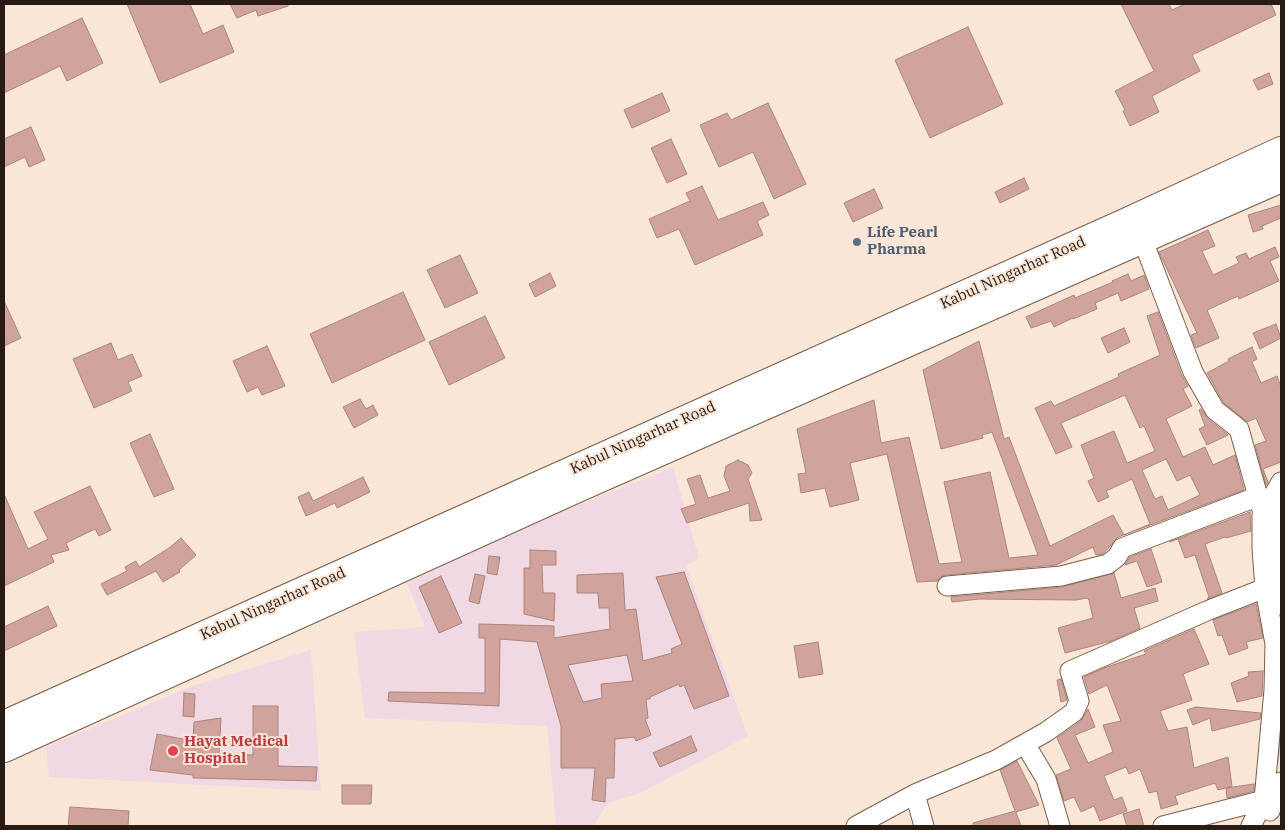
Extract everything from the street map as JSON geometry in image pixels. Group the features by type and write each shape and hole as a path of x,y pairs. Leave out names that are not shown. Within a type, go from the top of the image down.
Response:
{"highway":[{"name":"Kabul Ningarhar Road","path":"5,739 236,632 871,347 1281,151"},
{"name":"Kabul Ningarhar Road","path":"871,347 1142,238 1281,178"}],"street":[{"path":"1142,238 1193,372 1214,410 1239,429 1259,496 1262,515 1262,548 1272,585 1281,605"},
{"path":"1262,515 1281,482"},
{"path":"947,586 1061,576 1108,564 1117,557 1122,548 1259,496"},
{"path":"1266,824 1273,793 1275,644 1272,585 1279,551 1281,511"},
{"path":"856,826 915,794 996,760 1046,732 1074,712 1079,701 1070,672 1209,610 1272,585"},
{"path":"1025,744 1046,779 1060,826"},
{"path":"1163,826 1273,793"},
{"path":"915,794 924,826"}],"shaded area":[{"path":"673,467 699,558 686,566 748,736 643,792 608,803 593,826 556,826 547,726 365,718 354,632 425,627 407,583 531,524"},
{"path":"311,650 321,791 49,777 46,747 192,686"}],"building":[{"path":"127,4 190,4 203,34 223,25 234,52 160,83"},
{"path":"230,4 288,4 288,6 258,16 256,10 237,18"},
{"path":"1121,4 1169,4 1172,10 1185,4 1271,4 1276,15 1192,55 1200,71 1152,96 1159,112 1130,126 1123,111 1125,110 1115,91 1154,71"},
{"path":"82,18 103,63 67,81 60,66 4,93 4,55"},
{"path":"968,27 1003,104 930,138 895,60"},
{"path":"1269,73 1273,84 1258,90 1253,80"},
{"path":"662,93 670,111 632,128 624,110"},
{"path":"768,103 806,184 774,199 753,152 719,167 700,125 727,113 731,120"},
{"path":"31,127 45,160 29,167 25,157 4,167 4,139"},
{"path":"671,139 687,174 667,183 651,148"},
{"path":"1024,178 1029,189 1000,203 995,192"},
{"path":"702,186 718,220 763,202 769,215 757,221 763,235 695,265 679,229 657,238 649,219 690,201 686,193"},
{"path":"874,189 883,208 853,222 844,203"},
{"path":"1281,205 1281,218 1262,226 1263,229 1253,232 1248,215"},
{"path":"1208,230 1215,246 1202,251 1213,275 1239,263 1236,257 1246,253 1249,259 1275,247 1279,257 1270,261 1279,281 1239,299 1238,296 1207,310 1219,338 1196,348 1191,335 1197,333 1159,252"},
{"path":"460,255 478,293 445,308 427,270"},
{"path":"550,273 556,286 535,297 529,284"},
{"path":"1128,274 1131,281 1144,275 1149,289 1121,301 1118,293 1095,303 1097,309 1054,327 1051,321 1031,328 1026,317 1074,295 1075,298"},
{"path":"403,292 425,340 332,383 310,334"},
{"path":"4,301 21,338 4,346"},
{"path":"1158,312 1182,376 1188,386 1183,389 1192,406 1166,419 1183,457 1205,447 1213,465 1235,455 1244,490 1129,533 1150,524 1132,479 1106,491 1109,497 1098,502 1088,481 1094,478 1081,445 1114,431 1127,463 1155,451 1144,426 1140,428 1125,395 1061,423 1072,447 1056,454 1035,408 1051,401 1054,406 1119,377 1118,374 1160,355 1147,316","holes":["1166,459 1177,481 1190,475 1200,495 1168,510 1162,496 1155,499 1142,470"]},
{"path":"485,316 505,358 449,385 429,342"},
{"path":"1276,324 1281,338 1260,349 1253,333"},
{"path":"1124,328 1130,342 1108,353 1101,338"},
{"path":"979,341 1004,439 1009,437 1050,546 1113,515 1124,535 1118,537 1103,554 1096,555 1093,547 1056,565 946,575 940,577 937,581 917,582 887,454 850,463 859,500 830,507 825,488 801,493 798,474 806,473 797,429 874,400 881,443 909,437 939,564 962,562 944,482 990,472 1009,558 1038,555 992,432 982,435 983,438 941,449 923,370"},
{"path":"111,343 118,360 132,354 142,376 128,382 132,391 94,408 73,359"},
{"path":"267,346 285,386 262,395 258,387 247,392 233,361"},
{"path":"1252,347 1257,359 1252,362 1261,383 1277,376 1281,387 1281,462 1263,469 1268,482 1266,485 1255,445 1266,441 1256,418 1247,422 1224,403 1207,373 1229,361 1228,359"},
{"path":"360,399 366,409 373,405 378,415 354,428 343,407"},
{"path":"1201,409 1208,419 1228,435 1207,445 1199,429 1205,426 1199,410"},
{"path":"150,434 174,489 154,497 130,443"},
{"path":"738,460 748,465 752,473 748,479 762,520 750,521 749,503 687,523 681,509 696,504 687,479 700,475 708,498 730,491 724,476 726,466"},
{"path":"363,477 370,492 337,508 335,503 306,516 298,497 309,492 313,501"},
{"path":"90,486 111,530 99,536 95,529 66,543 69,550 51,555 54,562 4,586 4,494 28,549 48,539 34,512"},
{"path":"1250,512 1251,531 1205,544 1222,593 1207,599 1209,597 1195,555 1185,558 1178,539 1169,542"},
{"path":"181,538 196,555 179,570 180,572 163,582 156,571 107,595 101,584 127,571 125,567 136,561 139,567"},
{"path":"1151,549 1162,582 1147,587 1137,561 1125,565 1130,557"},
{"path":"530,550 556,551 556,565 542,565 543,593 555,593 554,621 524,614 524,568 530,568"},
{"path":"489,556 500,557 497,575 487,573"},
{"path":"684,572 729,696 694,709 684,685 680,687 679,684 650,697 650,699 646,699 648,718 645,719 651,735 636,741 634,737 615,739 614,778 606,778 605,802 592,800 595,768 561,768 561,726 537,642 500,639 499,706 388,701 389,692 485,693 485,638 479,638 479,624 554,626 554,638 610,629 609,608 599,608 598,593 577,593 577,575 623,573 625,610 636,609 643,661 672,653 671,649 682,644 656,577","holes":["627,655 633,681 601,684 602,698 583,702 568,665"]},
{"path":"1114,573 1121,598 1155,588 1158,601 1134,608 1140,628 1111,641 1065,653 1058,628 1093,618 1087,598 1076,600 979,599 952,602 951,597 1062,587"},
{"path":"475,574 485,576 479,604 469,601"},
{"path":"441,576 462,623 439,633 419,587"},
{"path":"1256,604 1263,638 1246,642 1248,648 1229,655 1222,635 1218,636 1213,620"},
{"path":"48,606 57,626 4,651 4,627"},
{"path":"1194,629 1209,664 1183,674 1192,700 1160,711 1168,731 1187,727 1194,768 1228,757 1232,786 1218,790 1215,783 1175,796 1178,804 1161,809 1157,791 1149,793 1140,769 1129,774 1126,767 1104,776 1114,800 1122,797 1127,811 1100,821 1094,806 1081,812 1074,797 1064,801 1056,775 1071,769 1057,738 1081,721 1088,709 1095,727 1075,735 1088,763 1113,752 1103,725 1121,721 1107,685 1089,694 1084,677 1146,654 1144,651"},
{"path":"818,642 823,674 799,678 794,646"},
{"path":"1263,671 1262,696 1237,702 1231,683 1249,676 1248,672"},
{"path":"1061,679 1067,700 1061,702 1057,680"},
{"path":"184,693 195,694 194,717 183,716"},
{"path":"253,706 278,706 278,766 317,767 316,781 193,778 193,775 150,770 157,734 193,741 194,722 221,718 219,754 253,755"},
{"path":"1196,707 1261,713 1260,719 1212,731 1210,718 1193,725 1187,710"},
{"path":"691,736 697,751 660,767 653,753"},
{"path":"1017,761 1039,805 1016,812 1021,826 973,826 973,823 1015,811 1000,770"},
{"path":"1254,784 1254,791 1227,798 1226,788"},
{"path":"342,785 372,785 371,804 342,804"},
{"path":"70,807 129,811 128,826 68,826"},
{"path":"1139,809 1144,826 1127,826 1123,814"}],"waterway":[{"path":"1276,764 1279,740"}],"place":[{"name":"Life Pearl Pharma","path":"857,242"},
{"name":"Hayat Medical Hospital","path":"173,751"}]}
